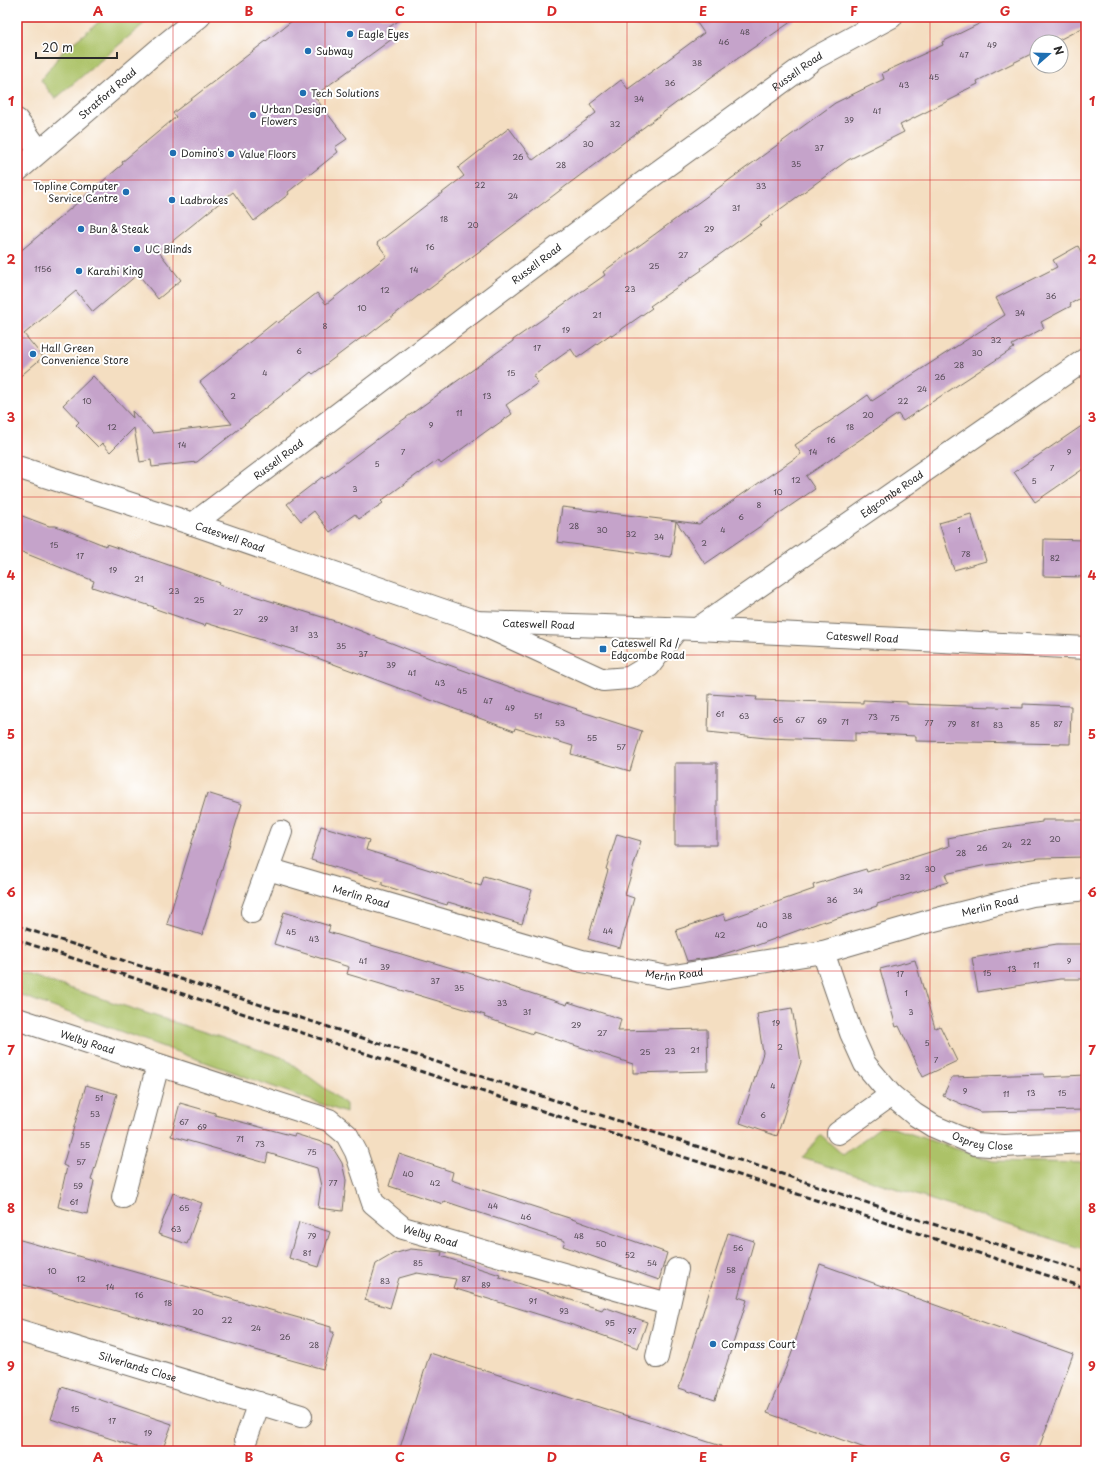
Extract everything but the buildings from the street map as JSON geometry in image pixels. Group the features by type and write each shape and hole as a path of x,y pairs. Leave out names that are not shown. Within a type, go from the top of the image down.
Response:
{"main road":[{"name":"Stratford Road","path":"17,171 158,50 199,17"},
{"name":"Russell Road","path":"193,524 634,189 815,58 891,17"},
{"path":"17,120 39,151"},
{"name":"Edgcombe Road","path":"477,622 604,680 629,678 649,666 687,629 1086,359"},
{"name":"Cateswell Road","path":"17,467 193,524 477,622 687,629 1086,648"},
{"path":"252,912 281,832"},
{"name":"Merlin Road","path":"268,868 582,961 668,977 824,952 926,922 1032,896 1086,889"},
{"name":"Osprey Close","path":"824,952 851,1033 865,1064 891,1095 914,1114 933,1126 975,1144 1004,1146 1086,1142"},
{"name":"Welby Road","path":"17,1019 329,1120 347,1135 356,1152 373,1203 404,1228 668,1304"},
{"path":"123,1197 158,1065"},
{"path":"838,1133 891,1095"},
{"path":"657,1357 677,1269"},
{"name":"Silverlands Close","path":"17,1330 301,1416"},
{"path":"246,1439 259,1403"}],"green space":[{"path":"105,17 152,17 55,99 41,80 63,51"},
{"path":"17,971 284,1058 346,1104 346,1113 17,994"},
{"path":"880,1127 893,1128 993,1161 1086,1163 1086,1250 802,1158 821,1135 843,1155"},
{"path":"305,1446 318,1451 279,1451"}],"railway":[{"path":"17,926 764,1168 904,1215 1086,1272"},
{"path":"17,940 1086,1288"}],"place":[{"name":"Eagle Eyes","path":"350,34"},
{"name":"Subway","path":"308,51"},
{"name":"Tech Solutions","path":"303,93"},
{"name":"Urban Design Flowers","path":"253,115"},
{"name":"Domino's","path":"173,153"},
{"name":"Value Floors","path":"231,154"},
{"name":"Topline Computer Service Centre","path":"126,192"},
{"name":"Ladbrokes","path":"172,200"},
{"name":"Bun & Steak","path":"81,229"},
{"name":"UC Blinds","path":"137,249"},
{"name":"Karahi King","path":"79,271"},
{"name":"Hall Green Convenience Store","path":"33,354"},
{"name":"Cateswell Rd / Edgcombe Road","path":"603,649"},
{"name":"Compass Court","path":"713,1344"}]}
